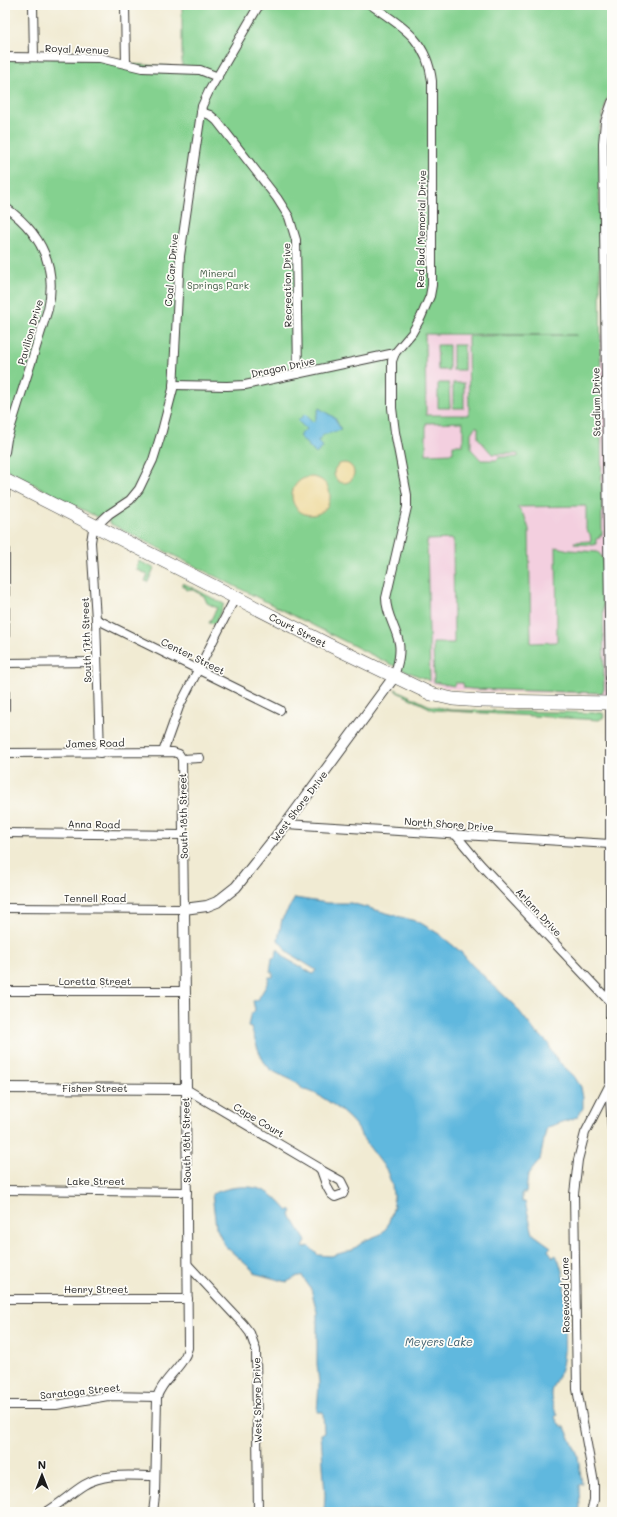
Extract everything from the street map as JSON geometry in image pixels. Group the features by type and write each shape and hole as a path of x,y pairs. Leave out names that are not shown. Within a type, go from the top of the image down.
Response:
{"main road":[{"name":"Court Street","path":"5,480 235,598 431,694 453,699 481,701 611,703"}],"street":[{"path":"33,5 34,57"},
{"path":"126,5 126,64"},
{"name":"Coal Car Drive","path":"94,526 130,500 142,485 156,453 173,385 180,256 201,112 205,96 218,77 259,5"},
{"name":"Red Bud Memorial Drive","path":"371,5 407,31 419,44 428,61 432,81 432,285 430,296 421,317 412,333 395,352"},
{"name":"Royal Avenue","path":"5,57 100,58 142,68 194,69 218,77"},
{"name":"Stadium Drive","path":"612,102 604,129 603,143 611,703 610,1082 612,1131"},
{"name":"Recreation Drive","path":"201,112 210,115 217,121 282,205 293,228 297,256 298,374"},
{"name":"Pavilion Drive","path":"5,207 30,227 38,240 50,274 52,289 48,309 7,439 5,452"},
{"path":"394,677 398,661 399,642 386,608 386,598 407,507 392,408 392,377 395,352"},
{"name":"Dragon Drive","path":"173,385 233,386 298,374 395,352"},
{"path":"5,488 5,709"},
{"name":"South 17th Street","path":"94,526 91,542 96,619 100,753"},
{"path":"163,752 180,707 235,598"},
{"name":"Center Street","path":"96,619 280,710"},
{"path":"5,663 97,662"},
{"name":"West Shore Drive","path":"184,909 207,906 228,895 286,824 394,677"},
{"name":"James Road","path":"5,753 176,752 182,759"},
{"path":"182,759 200,758"},
{"name":"South 18th Street","path":"157,1396 161,1388 186,1354 188,1265 182,759"},
{"name":"North Shore Drive","path":"286,824 610,844"},
{"name":"Anna Road","path":"5,833 183,835"},
{"name":"Arlann Drive","path":"455,834 480,864 610,1002"},
{"name":"Tennell Road","path":"5,908 184,909"},
{"name":"Loretta Street","path":"5,990 184,991"},
{"name":"Rosewood Lane","path":"591,1512 594,1483 577,1389 574,1194 578,1160 585,1133 610,1082"},
{"name":"Fisher Street","path":"5,1088 186,1089"},
{"name":"Cape Court","path":"186,1089 321,1170"},
{"name":"Lake Street","path":"5,1190 186,1192"},
{"name":"West Shore Drive","path":"188,1265 243,1324 250,1333 256,1350 258,1512"},
{"name":"Henry Street","path":"5,1299 188,1299"},
{"name":"Saratoga Street","path":"5,1405 56,1405 108,1396 157,1396"},
{"path":"153,1512 157,1396"},
{"path":"46,1512 59,1509 85,1484 97,1479 112,1477 155,1476"}],"shaded area":[{"path":"424,334 612,335 612,695 471,691 446,688 428,682"}],"green space":[{"name":"Mineral Springs Park","path":"182,5 612,5 612,93 607,99 599,130 602,535 596,539 596,544 594,545 575,544 574,542 591,541 590,534 586,530 586,506 517,507 525,517 529,529 531,643 557,642 556,547 569,550 598,552 603,558 604,689 602,693 472,689 464,688 463,683 455,683 454,686 434,682 433,643 454,643 453,539 427,540 430,681 390,664 109,523 109,520 100,515 97,517 12,473 5,467 5,57 95,58 126,64 182,67","holes":["425,334 577,335 468,336 469,415 426,415","463,422 463,445 453,445 453,453 426,454 426,423","475,427 478,427 478,438 492,454 518,454 518,457 499,457 497,460 481,460 471,449 471,433"]},
{"path":"612,118 612,314 609,136"},
{"path":"437,345 449,345 449,370 438,370"},
{"path":"453,345 464,345 464,370 453,370"},
{"path":"438,383 449,383 450,408 438,408"},
{"path":"453,383 464,383 464,408 453,408"},
{"path":"139,561 154,568 148,582 145,581 148,575 136,569"},
{"path":"183,583 224,604 215,624 209,623 217,608 207,603 204,596 191,589 186,590 186,587 182,585"},
{"path":"395,689 428,705 451,710 603,713 604,717 599,720 434,710 397,692"}],"sand":[{"path":"344,463 351,466 354,473 351,480 344,483 337,480 334,473 337,466"},
{"path":"307,477 315,477 325,482 329,489 329,503 325,510 315,515 307,515 297,510 295,507 292,500 292,492 297,482 300,480"}],"water":[{"path":"319,408 335,418 341,430 323,435 318,441 323,447 316,454 299,436 306,429 298,421 305,414 313,422"},
{"name":"Meyers Lake","path":"295,898 327,903 351,903 419,922 439,934 461,952 471,964 516,1007 537,1034 539,1034 549,1044 551,1051 560,1063 574,1076 581,1087 583,1108 577,1117 548,1127 546,1130 540,1160 528,1175 526,1193 522,1193 522,1202 525,1202 533,1234 551,1247 548,1250 553,1257 556,1255 562,1269 565,1290 564,1352 561,1369 552,1388 551,1397 555,1410 558,1414 555,1417 560,1425 565,1427 578,1456 582,1484 579,1485 580,1508 578,1512 324,1512 325,1495 321,1434 324,1433 323,1412 317,1412 319,1384 317,1364 317,1312 311,1289 302,1276 298,1276 287,1282 257,1274 225,1246 216,1227 212,1194 225,1189 240,1187 260,1189 267,1192 276,1198 288,1211 290,1209 292,1211 290,1215 306,1241 303,1247 305,1248 309,1246 318,1255 331,1256 352,1250 366,1240 381,1234 387,1227 394,1206 392,1185 386,1169 361,1136 359,1130 346,1115 327,1100 309,1091 303,1090 292,1080 269,1068 260,1054 251,1028 248,1027 250,1016 255,1010 253,1001 258,1000 269,977 273,977 273,972 270,972 272,958 276,957 277,949 285,958 313,974 316,970 290,954 278,940 282,919"}]}
